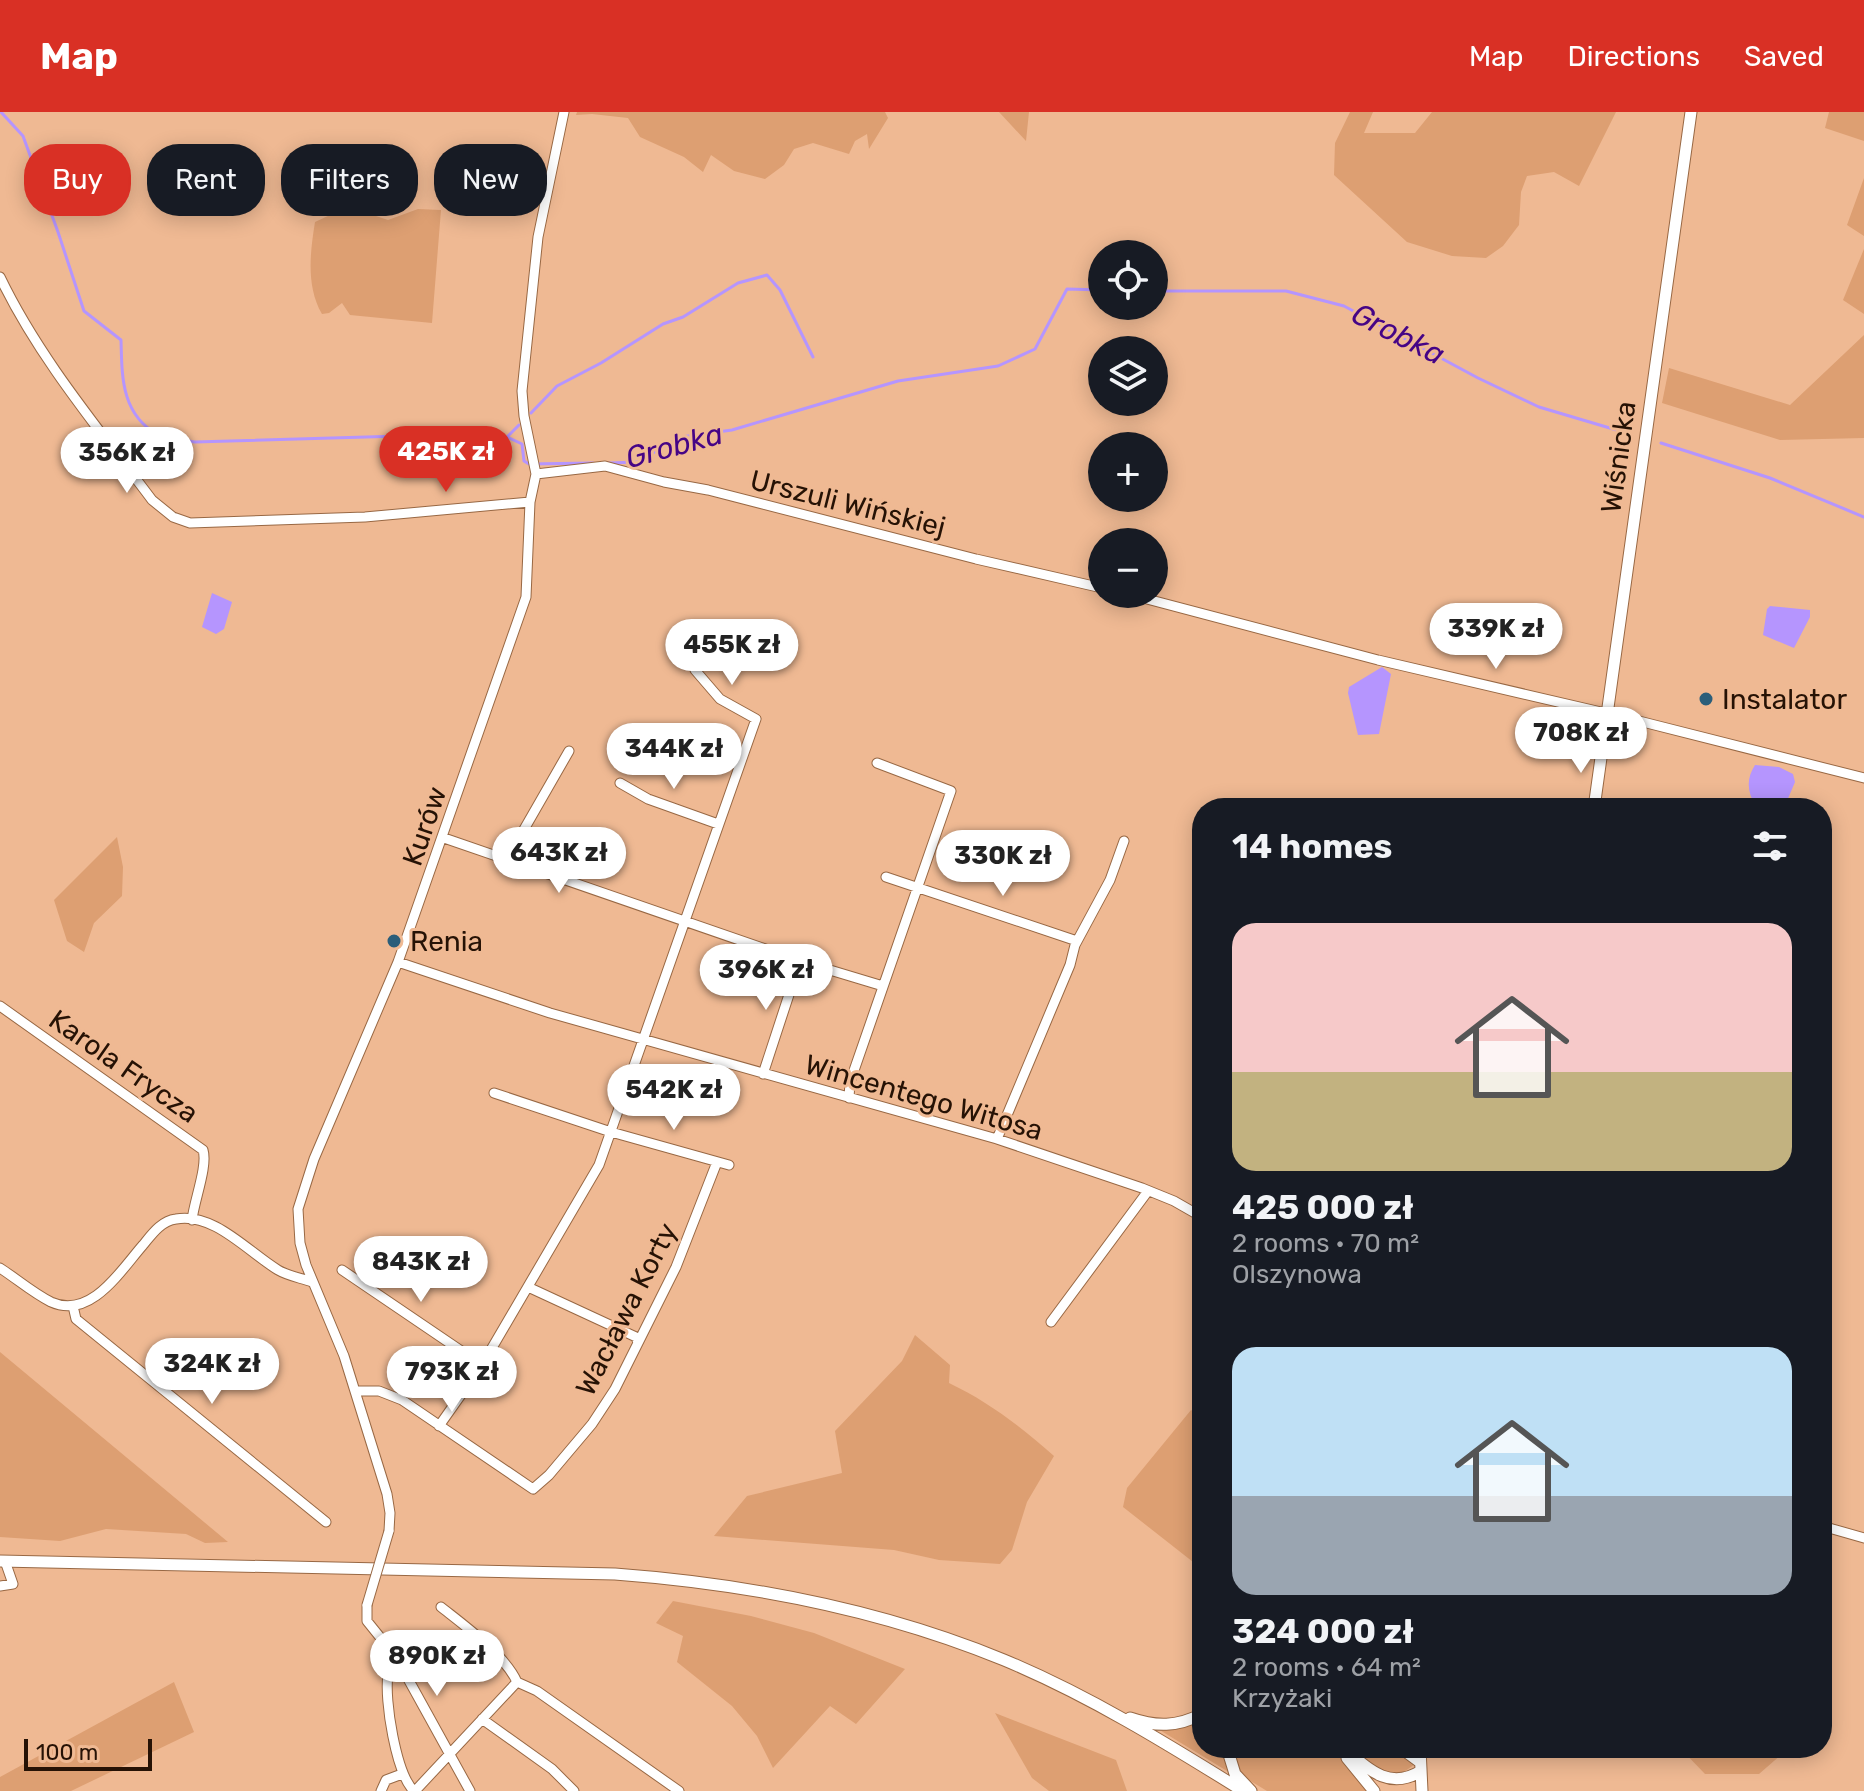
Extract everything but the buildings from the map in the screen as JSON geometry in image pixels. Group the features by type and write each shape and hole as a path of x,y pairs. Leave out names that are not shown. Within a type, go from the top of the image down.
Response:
{"main road":[{"name":"Wiśnicka","path":"1595,798 1691,112"},
{"path":"3,1561 615,1574 691,1580 848,1608 918,1629 1005,1661 1106,1710 1243,1791"},
{"path":"1106,1710 1162,1725 1192,1718"},
{"path":"1230,1758 1235,1774 1251,1791"},
{"path":"1349,1758 1374,1791"},
{"path":"1355,1758 1383,1780 1400,1780 1421,1767"},
{"path":"1412,1758 1421,1767"},
{"path":"1421,1758 1422,1791"},
{"path":"1209,1770 1232,1791"}],"street":[{"name":"Kurów","path":"396,1657 367,1621 367,1605 389,1531 387,1494 344,1356 306,1265 298,1227 302,1191 398,962 526,597 530,502 535,468 522,391 538,237 564,112"},
{"path":"0,277 54,369 152,500 173,517 190,523 302,520 530,502"},
{"name":"Urszuli Wińskiej","path":"535,468 605,466 624,470 1088,585"},
{"path":"1168,605 1378,660 1864,778"},
{"path":"439,1426 482,1365 599,1165 756,719 720,699 695,670"},
{"path":"507,859 569,751"},
{"path":"849,1098 850,1082 951,791 877,763"},
{"path":"620,783 648,799 718,824"},
{"path":"444,838 800,961 883,986"},
{"path":"997,1139 1070,965 1077,941 1110,880 1124,841"},
{"path":"886,877 1077,941"},
{"path":"763,1074 800,961"},
{"name":"Wincentego Witosa","path":"398,962 550,1013 997,1139 1148,1191 1192,1211"},
{"name":"Karola Frycza","path":"0,1006 203,1150 205,1156 192,1220"},
{"path":"494,1093 611,1132 729,1165"},
{"name":"Wacława Korty","path":"356,1391 390,1393 533,1489 549,1475 592,1424 615,1389 676,1267 717,1162"},
{"path":"1051,1322 1148,1191"},
{"path":"0,1268 50,1301 73,1306 106,1289 155,1230 178,1218 203,1222 224,1231 281,1272 312,1282"},
{"path":"294,1275 306,1265"},
{"path":"342,1270 482,1365"},
{"path":"528,1287 636,1337 638,1343"},
{"path":"73,1306 76,1319 256,1462 326,1522"},
{"path":"1832,1529 1864,1538"},
{"path":"0,1586 13,1584 3,1561"},
{"path":"441,1607 512,1671 517,1682 537,1691 679,1791"},
{"path":"396,1657 470,1791"},
{"path":"396,1657 389,1673 388,1686 394,1748 402,1774 414,1791 517,1682"},
{"path":"482,1719 552,1769 574,1791"},
{"path":"381,1791 386,1780 402,1774"}],"shaded area":[{"path":"577,112 885,112 888,118 869,149 867,134 855,141 849,154 813,143 794,149 784,165 765,179 734,171 711,155 703,172 684,157 640,137 628,118 576,115"},
{"path":"999,112 1029,112 1026,141"},
{"path":"1350,112 1373,112 1364,133 1415,133 1432,112 1616,112 1579,186 1554,172 1527,176 1521,192 1519,225 1503,246 1486,258 1452,256 1407,242 1334,175 1335,143"},
{"path":"1829,112 1864,112 1864,141 1825,128"},
{"path":"1864,178 1864,236 1847,225"},
{"path":"418,209 434,210 434,216 441,216 432,323 350,315 342,303 329,313 322,314 311,281 315,222 328,216 376,216 388,220 399,216 418,216"},
{"path":"1864,249 1864,314 1843,300"},
{"path":"1864,335 1864,438 1780,440 1662,403 1669,368 1790,405"},
{"path":"212,593 232,602 224,629 216,634 202,627"},
{"path":"1770,606 1810,610 1810,617 1794,648 1763,635"},
{"path":"1382,667 1391,674 1379,734 1358,735 1349,687"},
{"path":"1755,765 1779,767 1793,774 1795,782 1788,798 1752,798 1750,775"},
{"path":"117,837 123,867 122,896 94,923 84,952 67,941 54,900"},
{"path":"915,1335 950,1365 949,1383 1004,1416 1054,1456 1027,1502 1012,1550 1000,1564 939,1560 894,1550 714,1536 747,1496 842,1473 835,1431 902,1361"},
{"path":"0,1352 228,1542 205,1543 186,1534 106,1529 60,1541 0,1537"},
{"path":"1192,1411 1192,1561 1123,1507 1127,1488"},
{"path":"673,1601 751,1616 814,1633 905,1669 856,1724 830,1706 773,1768 757,1736 732,1706 677,1662 683,1636 656,1623"},
{"path":"174,1682 194,1732 71,1791 0,1791 0,1777"},
{"path":"995,1713 1116,1760 1127,1791 1049,1791 1032,1778"},
{"path":"1192,1720 1192,1750 1158,1729"},
{"path":"1206,1758 1225,1758 1227,1771"},
{"path":"1235,1758 1340,1758 1368,1791 1267,1791 1244,1777"},
{"path":"1364,1758 1407,1758 1415,1764 1393,1775 1371,1765"},
{"path":"1690,1758 1777,1758 1759,1774 1705,1774"}],"waterway":[{"name":"Grobka","path":"1,112 23,136 84,311 121,340 123,381 130,405 146,426 158,435 195,442 470,434 507,437 522,444 524,461 529,464 593,463"},
{"path":"531,413 557,386 663,324 683,317 738,283 767,275 780,290 813,357"},
{"name":"Grobka","path":"609,463 637,462 681,437 732,430 898,381 998,366 1035,349 1067,289 1088,290"},
{"name":"Grobka","path":"1168,291 1286,291 1344,306 1539,407 1630,434"},
{"path":"507,437 519,425"},
{"name":"Grobka","path":"1661,443 1770,478 1864,517"}],"place":[{"name":"Instalator","path":"1706,699"},
{"name":"Renia","path":"394,941"}]}
